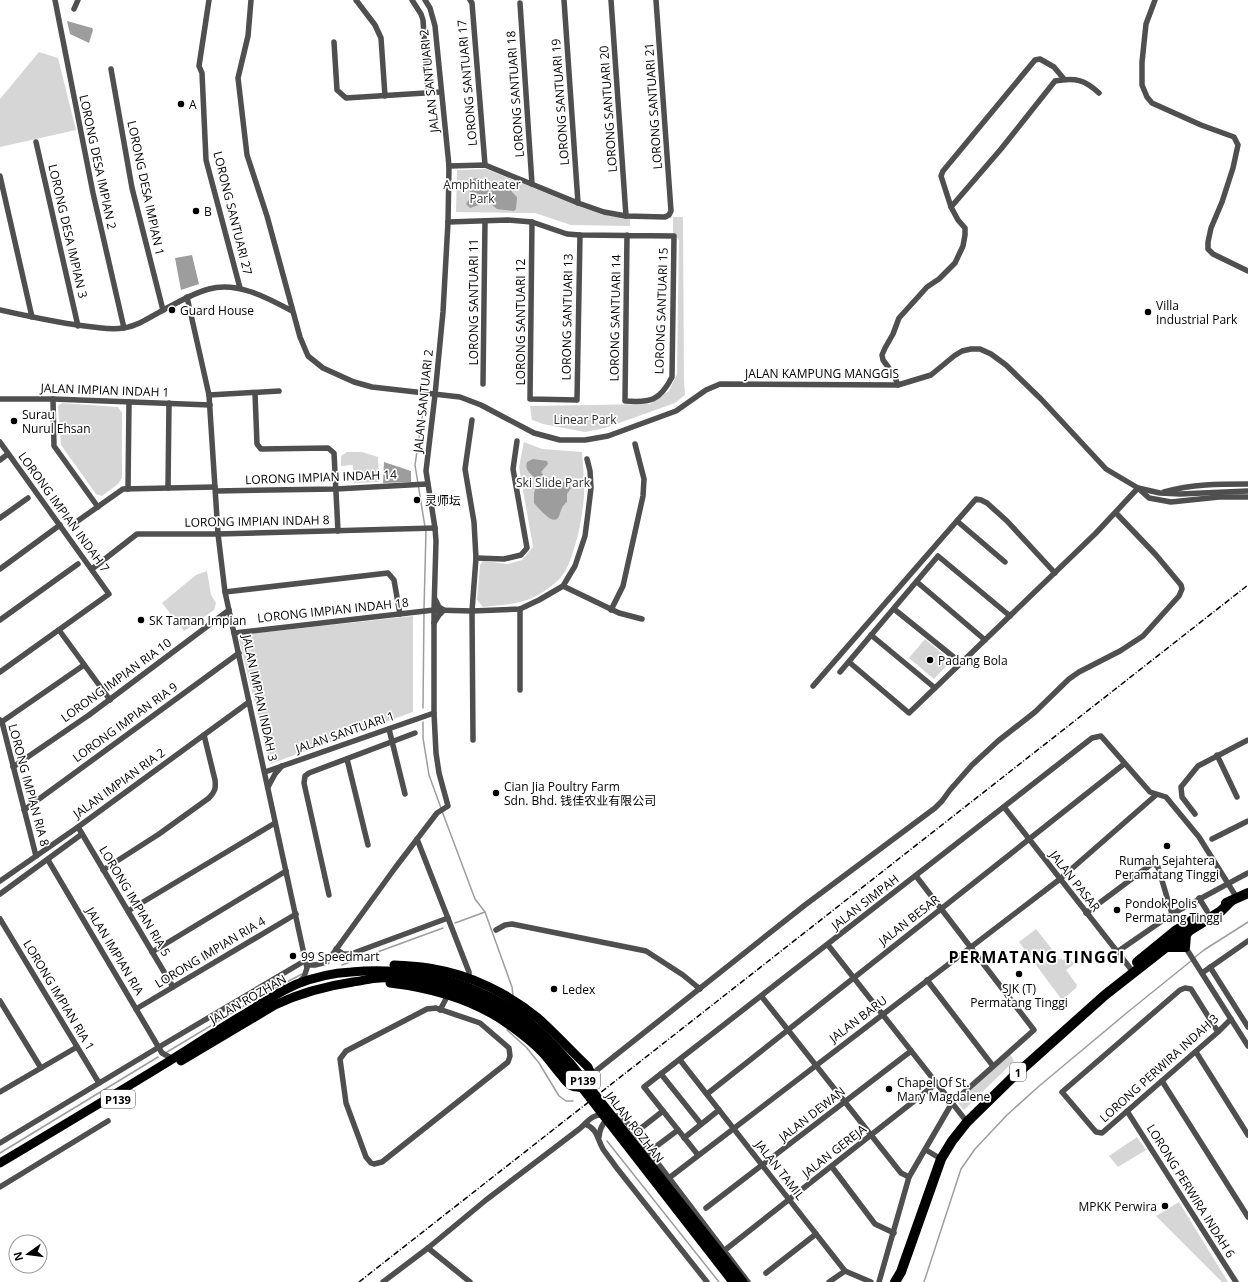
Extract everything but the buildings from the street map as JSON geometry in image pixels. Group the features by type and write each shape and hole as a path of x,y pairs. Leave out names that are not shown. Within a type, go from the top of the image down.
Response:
{"highway":[{"name":"1","path":"1105,995 1109,986 1130,968 1207,911 1248,893"},
{"name":"1","path":"895,1282 901,1277 941,1159 952,1141 967,1122 1012,1078 1105,995 1166,947 1177,934 1190,930 1221,911 1234,900"},
{"path":"1166,947 1187,950 1186,935 1190,930"}],"main road":[{"path":"365,980 422,988 448,995 480,1008 507,1024 541,1051 573,1087 583,1087 589,1083 591,1072 588,1068 537,1018 512,1000 489,987 453,973 416,966 394,965 374,970"},
{"name":"JALAN ROZHAN","path":"0,1163 173,1059 272,996 298,984 323,976 374,970 421,977 463,985 486,995 522,1017 547,1038 571,1064 703,1238 733,1282"},
{"name":"JALAN ROZHAN","path":"0,1170 235,1028 290,998 327,987 365,980 421,977"},
{"name":"JALAN ROZHAN","path":"703,1238 743,1282"}],"street":[{"name":"LORONG DESA IMPIAN 2","path":"55,0 93,193 124,328"},
{"path":"74,9 78,0"},
{"name":"LORONG SANTUARI 27","path":"209,0 199,66 202,73 206,160 240,288"},
{"name":"JALAN KAMPUNG MANGGIS","path":"251,0 248,36 238,78 247,156 267,216 300,337 308,356 323,368 354,382 372,387 460,397 481,405 534,432 560,440 585,440 608,436 676,411 706,390 720,384 898,384 931,375 962,351 980,349 1006,364 1041,399 1106,469 1138,488 1160,493 1180,494 1248,491"},
{"path":"356,0 375,25 381,38 384,96"},
{"path":"412,0 423,20 428,93"},
{"name":"JALAN SANTUARI 2","path":"417,839 437,813 446,807 436,752 434,713 433,528 425,484 443,312 448,222 448,166 435,26 430,8 425,0"},
{"name":"LORONG SANTUARI 17","path":"470,0 472,3 485,165"},
{"name":"LORONG SANTUARI 19","path":"564,0 578,203"},
{"name":"LORONG SANTUARI 20","path":"611,0 626,216"},
{"name":"LORONG SANTUARI 21","path":"626,216 665,217 669,215 671,211 656,0"},
{"path":"1155,0 1146,24 1142,62 1142,85 1147,97 1152,103 1201,125 1234,137 1238,145 1233,168 1222,202 1211,228 1208,249 1213,254 1248,271"},
{"name":"LORONG SANTUARI 18","path":"520,3 532,184"},
{"path":"334,42 337,90 346,98 441,92"},
{"path":"898,384 894,375 883,360 882,355 893,334 899,318 927,287 948,271 955,263 959,257 965,235 965,228 951,207 941,176 943,171 1034,60 1040,59 1054,67 1064,79"},
{"name":"LORONG DESA IMPIAN 1","path":"111,69 132,188 163,310"},
{"path":"951,207 1001,149 1055,81 1064,79 1080,80 1091,85 1099,93"},
{"name":"LORONG DESA IMPIAN 3","path":"36,142 78,326"},
{"path":"448,166 485,165 578,203 604,212 626,216"},
{"path":"0,176 32,318"},
{"name":"LORONG SANTUARI 11","path":"483,384 485,221"},
{"path":"448,222 532,222 567,234 627,235"},
{"name":"LORONG SANTUARI 12","path":"532,222 530,399 577,400"},
{"name":"LORONG SANTUARI 13","path":"577,400 580,235"},
{"name":"LORONG SANTUARI 15","path":"625,402 640,402 655,399 666,389 672,377 674,236 627,235"},
{"name":"LORONG SANTUARI 14","path":"625,402 627,235"},
{"path":"0,310 32,318 78,326 110,329 124,328 146,320 187,297 210,288 240,288 270,299 292,311"},
{"name":"JALAN IMPIAN INDAH 3","path":"187,297 210,395 218,534 225,592 307,964"},
{"path":"210,395 279,391"},
{"path":"255,393 257,444 260,449 328,448 334,453 338,531"},
{"name":"JALAN IMPIAN INDAH 1","path":"0,399 54,399 210,405"},
{"path":"54,399 54,446 98,507"},
{"path":"72,525 123,489 128,489 129,402"},
{"path":"168,488 169,403"},
{"path":"472,420 466,469 474,522 476,558 472,611 473,740"},
{"path":"476,558 504,559 521,556 527,548 513,469 517,441"},
{"name":"LORONG IMPIAN INDAH 7","path":"0,442 109,594 59,630"},
{"path":"611,610 623,586 643,496 644,479 635,444"},
{"path":"0,460 8,454"},
{"path":"520,690 520,609 539,600 562,586 575,566 585,536 590,488 590,471 587,459"},
{"name":"LORONG IMPIAN INDAH 14","path":"128,489 336,489 425,484"},
{"path":"1160,493 1199,485 1248,484"},
{"path":"849,662 909,713 1055,573 1116,513 1138,488 1148,498 1166,502 1219,497 1248,497"},
{"path":"0,518 28,498"},
{"path":"813,686 976,499 987,503 1007,521 1055,573"},
{"path":"591,1078 597,1070 805,905 935,808 972,765 998,741 1035,712 1069,679 1120,651 1143,636 1179,596 1182,589 1156,555 1116,513"},
{"path":"957,521 1005,562"},
{"path":"0,569 60,525"},
{"name":"LORONG IMPIAN INDAH 8","path":"92,569 137,534 218,534 433,528"},
{"path":"840,672 938,556 1010,616"},
{"path":"0,620 78,564"},
{"path":"225,592 388,573 394,580 400,614"},
{"path":"916,582 985,640"},
{"path":"562,586 611,610 642,619"},
{"path":"434,597 439,606 444,610 439,614 434,623"},
{"name":"LORONG IMPIAN INDAH 18","path":"234,633 434,610 472,611 520,609"},
{"path":"894,609 961,663"},
{"name":"LORONG IMPIAN RIA 10","path":"14,767 110,700 229,610"},
{"path":"0,672 59,630 110,700"},
{"path":"871,636 935,688"},
{"name":"LORONG IMPIAN RIA 9","path":"24,810 239,653"},
{"path":"1,722 84,664"},
{"name":"JALAN IMPIAN RIA 2","path":"0,881 78,827 249,702"},
{"name":"JALAN SANTUARI 1","path":"264,772 434,713"},
{"name":"LORONG IMPIAN RIA 8","path":"1,722 14,767 36,856"},
{"path":"389,729 405,794"},
{"path":"330,895 304,776 415,733"},
{"path":"104,870 159,834 214,793 216,787 215,780 204,735"},
{"name":"JALAN SIMPAH","path":"663,1111 644,1087 762,997 1092,738 1101,736 1124,764"},
{"path":"1195,814 1182,797 1182,787 1198,766 1216,755 1248,740"},
{"path":"1216,755 1237,797"},
{"path":"347,759 368,845"},
{"path":"1124,764 1150,792 1166,797 1199,837 1228,883 1234,900"},
{"name":"JALAN BESAR","path":"707,1094 1124,764"},
{"path":"268,788 275,774 282,766"},
{"path":"1060,879 1156,795"},
{"name":"JALAN PASAR","path":"1004,807 1130,968"},
{"path":"1212,839 1248,821"},
{"path":"128,911 275,823"},
{"name":"LORONG IMPIAN RIA 5","path":"78,827 173,987"},
{"name":"JALAN IMPIAN RIA 2","path":"0,894 82,834"},
{"path":"417,839 469,972 469,979"},
{"path":"307,964 315,965 327,962 417,839"},
{"name":"JALAN IMPIAN RIA","path":"48,860 158,1047 162,1053 173,1059"},
{"path":"1086,913 1153,863 1158,867 1172,914"},
{"path":"152,952 286,872"},
{"path":"1117,952 1172,914 1199,898 1248,873"},
{"path":"879,1282 909,1177 952,1103 1034,1030 916,876"},
{"name":"JALAN BARU","path":"669,1178 1060,879"},
{"path":"1199,898 1207,911"},
{"name":"LORONG IMPIAN RIA 4","path":"136,1009 296,914"},
{"path":"336,949 343,954 351,954 448,918"},
{"name":"LORONG IMPIAN RIA 1","path":"0,919 99,1083"},
{"path":"496,930 512,924 646,951 683,975 700,989"},
{"path":"1177,934 1248,1046"},
{"path":"1202,973 1248,941"},
{"path":"828,945 967,1122"},
{"path":"307,964 314,974 323,976"},
{"path":"298,984 304,977 307,964"},
{"name":"JALAN ROZHAN","path":"0,1143 233,1003 307,964"},
{"path":"1210,967 1248,1027"},
{"path":"927,980 993,1066"},
{"name":"LORONG PERWIRA INDAH 3","path":"1218,1032 1191,989 1185,988 1180,990 1062,1092 1096,1132 1102,1133 1196,1052 1218,1032 1231,1019"},
{"path":"440,1010 448,995"},
{"path":"762,997 901,1173 909,1177"},
{"path":"0,1001 41,1068"},
{"path":"436,1008 440,1010 480,1023 488,1028 509,1048 510,1056 508,1062 382,1162 374,1164 371,1163 366,1157 346,1103 340,1059 346,1050 426,1009 436,1008"},
{"path":"0,1092 77,1047"},
{"name":"JALAN DEWAN","path":"706,1208 846,1102 911,1050"},
{"path":"1196,1052 1248,1134"},
{"path":"160,1066 162,1053"},
{"name":"JALAN TAMIL","path":"680,1060 845,1271 871,1282"},
{"path":"661,1074 701,1124"},
{"path":"1162,1081 1248,1217"},
{"name":"JALAN GEREJA","path":"725,1250 872,1136 937,1083"},
{"path":"684,1138 719,1110"},
{"path":"640,1129 663,1111 698,1155"},
{"name":"LORONG PERWIRA INDAH 6","path":"1128,1111 1236,1282"},
{"path":"383,1282 428,1248 486,1200 596,1115 600,1114 612,1117 617,1116 625,1120 748,1282"},
{"path":"598,1137 604,1122 612,1117"},
{"path":"0,1187 108,1122"},
{"path":"585,1124 601,1127"},
{"path":"585,1124 593,1128 603,1149 616,1168 707,1282"},
{"path":"654,1148 678,1130"},
{"path":"926,1150 941,1159"},
{"path":"832,1167 875,1224 894,1233"},
{"path":"766,1273 816,1234"},
{"path":"428,1248 470,1282"},
{"path":"829,1282 845,1271"}],"green space":[{"path":"39,52 58,58 76,130 0,147 0,99"},
{"name":"Amphitheater Park","path":"486,169 583,208 630,219 630,226 571,225 535,213 456,212 457,170"},
{"name":"Linear Park","path":"673,217 683,217 685,395 675,403 605,428 585,432 543,424 532,420 530,406 650,404 669,391 677,374 679,240 673,233"},
{"path":"62,403 118,407 122,413 122,478 118,484 102,496 96,494 61,445 58,406"},
{"name":"Ski Slide Park","path":"524,442 542,449 582,452 584,498 578,535 566,570 558,580 548,588 522,602 483,607 477,600 480,565 483,561 508,564 522,560 533,547 519,467"},
{"path":"347,452 362,452 378,457 379,482 354,483 353,465 341,466 341,456"},
{"path":"207,571 211,595 216,603 214,610 184,631 162,603 196,575"},
{"path":"413,616 413,712 270,764 238,635"},
{"name":"Padang Bola","path":"925,639 951,661 934,679 909,658"},
{"path":"1036,929 1059,960 1061,958 1063,960 1068,956 1074,964 1066,970 1077,985 1076,988 1062,1000 1019,942"},
{"path":"1010,1054 1014,1061 964,1110 957,1102"},
{"path":"1137,1137 1146,1150 1118,1167 1109,1156"},
{"path":"1179,1202 1228,1282 1222,1282 1156,1216"}],"shaded area":[{"path":"67,21 92,28 93,30 89,43 70,34"},
{"path":"477,178 484,183 499,182 510,187 512,192 517,197 516,209 514,211 497,209 490,203 484,203 470,208 466,204 471,195 467,187 471,179"},
{"path":"192,255 199,284 181,290 175,258"},
{"path":"533,459 547,461 548,464 541,472 547,480 553,483 564,482 571,488 567,494 567,502 562,507 558,518 555,520 547,517 534,503 534,493 537,480 529,472 526,465 527,462"},
{"path":"384,462 411,471 411,482 383,483"}],"waterway":[{"path":"424,404 415,465 425,527"},
{"path":"424,609 426,531"},
{"path":"423,708 424,613"},
{"path":"423,722 423,738 429,775 441,808"},
{"path":"442,811 475,899 485,912 512,987 513,995"},
{"path":"455,923 485,912"},
{"path":"1194,958 1248,922"},
{"path":"342,965 443,928"},
{"path":"924,1282 961,1169 975,1149 1007,1115 1038,1087 1191,961"},
{"path":"167,1052 262,995 302,974"},
{"path":"507,1030 526,1047 539,1063 559,1096 566,1101 573,1101"},
{"path":"0,1153 158,1057"},
{"path":"607,1141 719,1282"}],"railway":[{"path":"359,1282 1248,585"}],"place":[{"name":"A","path":"181,104"},
{"name":"B","path":"196,211"},
{"name":"Guard House","path":"172,310"},
{"name":"Villa Industrial Park","path":"1148,312"},
{"name":"Surau Nurul Ehsan","path":"14,421"},
{"name":"灵师坛","path":"417,500"},
{"name":"SK Taman Impian","path":"141,620"},
{"name":"Padang Bola","path":"930,660"},
{"name":"Cian Jia Poultry Farm Sdn. Bhd. 钱佳农业有限公司","path":"496,793"},
{"name":"Rumah Sejahtera Peramatang Tinggi","path":"1167,846"},
{"name":"Pondok Polis Permatang Tinggi","path":"1117,910"},
{"name":"99 Speedmart","path":"293,956"},
{"name":"SJK (T) Permatang Tinggi","path":"1019,974"},
{"name":"Ledex","path":"554,989"},
{"name":"Chapel Of St. Mary Magdalene","path":"889,1089"},
{"name":"MPKK Perwira","path":"1165,1206"}],"district":[{"name":"PERMATANG TINGGI","path":"1037,957"}]}
